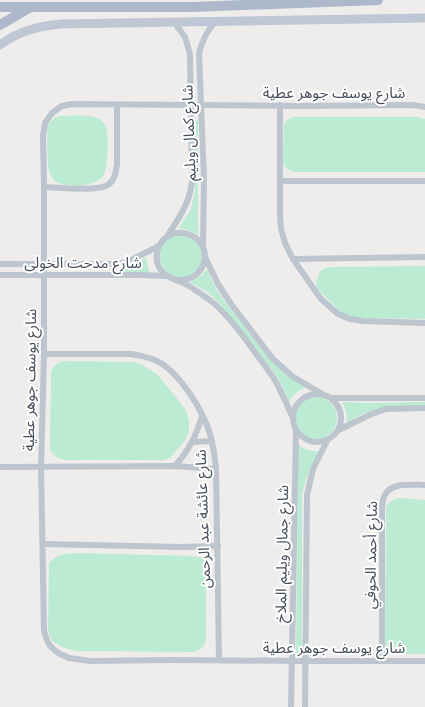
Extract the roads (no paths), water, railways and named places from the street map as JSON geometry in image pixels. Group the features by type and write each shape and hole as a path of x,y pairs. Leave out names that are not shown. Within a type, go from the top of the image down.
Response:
{"main road":[{"path":"0,7 378,0"},
{"path":"0,25 31,7"}],"street":[{"path":"0,44 19,33 33,28 61,24 425,18"},
{"name":"شارع كمال ويليم","path":"168,236 182,212 192,189 190,62 185,37 174,22"},
{"name":"شارع كمال ويليم","path":"203,247 204,180 199,53 205,35 215,22"},
{"name":"شارع يوسف جوهر عطية","path":"425,107 412,105 67,105 52,112 43,128 44,354 41,467 44,630 50,646 58,653 69,658 90,661 425,661"},
{"path":"44,187 99,188 108,185 112,181 116,173 117,164 117,105"},
{"path":"280,105 281,230 285,244 294,259 321,299 338,314 350,319 363,321 425,323"},
{"path":"280,181 425,181"},
{"path":"339,430 341,416 340,409 336,403 331,398 292,376 273,359 218,284 200,242 191,234 179,232 162,240 157,254 160,268 166,276 199,292 230,320 272,376 283,395 292,416 296,432 302,438 310,442 319,443 369,414 386,409 425,408"},
{"name":"شارع مدحت الخولى","path":"0,264 105,265 133,259 159,246"},
{"path":"176,280 196,275 204,264 205,257"},
{"path":"294,259 425,257"},
{"name":"شارع مدحت الخولى","path":"0,275 166,276"},
{"name":"شارع عائشة عبد الرحمن","path":"44,354 132,354 147,357 156,360 175,374 196,404 212,441 216,469 218,660"},
{"path":"292,416 295,406 302,399 311,394 322,394"},
{"path":"331,398 425,398"},
{"path":"175,466 192,442 202,416"},
{"name":"شارع جمال ويليم الملاخ","path":"291,707 296,432"},
{"name":"شارع جمال ويليم الملاخ","path":"305,707 307,495 313,469 327,440"},
{"path":"192,442 212,441"},
{"path":"0,467 175,466 216,469"},
{"name":"شارع أحمد الحوفي","path":"382,660 383,500 385,493 390,488 425,485"},
{"path":"43,544 218,546"}]}
